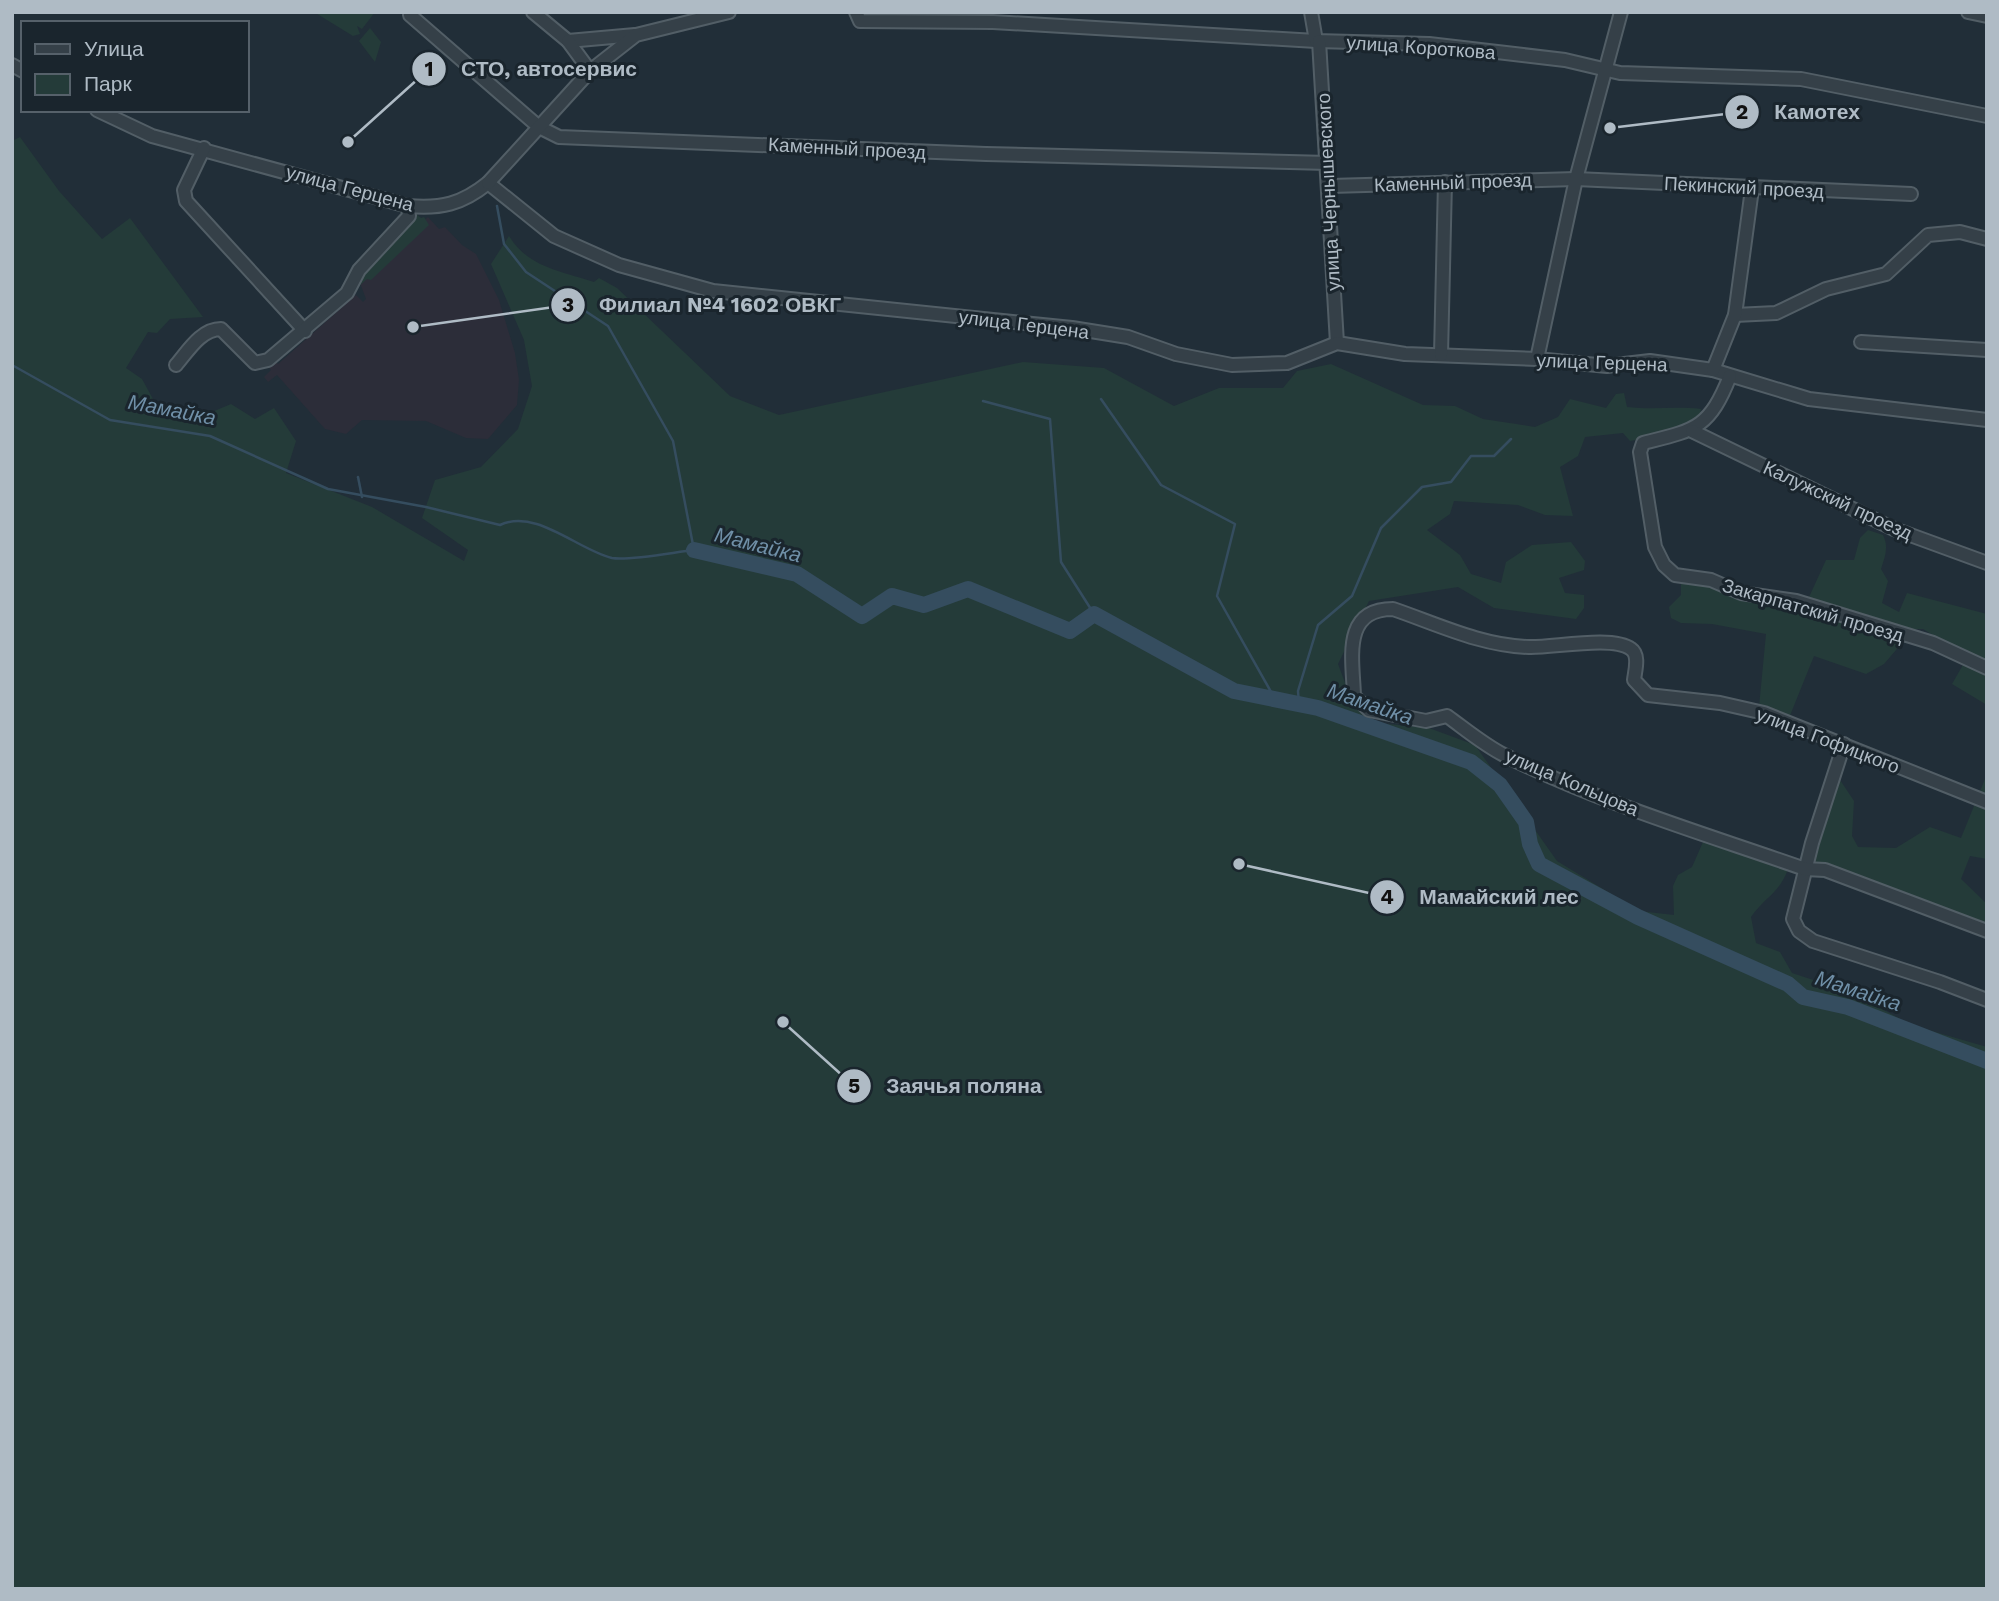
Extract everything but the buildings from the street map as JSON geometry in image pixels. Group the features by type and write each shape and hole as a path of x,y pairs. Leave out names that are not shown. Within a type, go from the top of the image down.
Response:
{"street":[{"path":"533,12 568,41 590,71"},
{"path":"568,41 636,35 729,12"},
{"name":"улица Короткова","path":"856,12 860,21 993,22 1318,41 1429,44 1565,60 1608,71 1801,79 1987,116"},
{"name":"улица Чернышевского","path":"1311,12 1318,41 1330,186 1337,343"},
{"path":"1537,359 1576,179 1608,71 1621,12"},
{"path":"1968,12 1987,16"},
{"name":"Каменный проезд","path":"410,15 539,127 559,137 1328,163"},
{"path":"488,183 590,71 636,35"},
{"name":"улица Герцена","path":"101,112 152,136 204,148 408,206 445,207 470,197 488,183 554,236 619,265 713,291 1072,328 1128,337 1176,354 1232,366 1287,363 1337,343 1405,354 1537,359 1607,366 1650,361 1713,370 1809,399 1987,420"},
{"path":"204,148 184,190 186,201 305,331"},
{"name":"Каменный проезд","path":"1330,186 1576,179"},
{"name":"Пекинский проезд","path":"1576,179 1752,189 1911,194"},
{"path":"1441,355 1445,183"},
{"path":"1713,370 1735,315 1752,189"},
{"path":"176,365 209,330 221,329 255,363 268,360 347,293 359,270 409,216 408,206"},
{"path":"1735,315 1776,313 1826,289 1886,274 1928,235 1961,232 1987,239"},
{"path":"1861,342 1987,350"},
{"path":"1692,431 1711,413 1730,376"},
{"name":"Калужский проезд","path":"1692,431 1894,529 1987,563"},
{"name":"Закарпатский проезд","path":"1692,431 1643,443 1640,452 1655,547 1664,565 1675,575 1711,580 1741,593 1796,601 1933,643 1987,668"},
{"name":"улица Гофицкого","path":"1373,612 1393,609 1491,643 1529,648 1587,643 1623,645 1636,656 1634,680 1648,695 1720,703 1765,713 1987,802"},
{"name":"улица Кольцова","path":"1373,612 1364,618 1352,641 1354,696 1369,710 1426,721 1447,716 1502,754 1557,778 1805,869 1825,870 1987,931"},
{"path":"1844,744 1805,869 1793,919 1799,931 1813,941 1987,1000"}],"shaded area":[{"path":"428,217 439,229 445,227 462,245 476,254 499,300 515,353 519,380 517,405 488,439 466,438 426,421 362,420 346,434 325,429 277,375 268,382 264,377 271,370 268,366 274,360 278,364 356,295 363,302 366,299 360,283"}],"green space":[{"path":"314,12 375,12 362,29 357,26 360,34 353,36"},
{"path":"370,28 381,42 375,62 359,41"},
{"path":"20,137 59,191 102,239 130,218 203,317 170,319 157,333 148,332 126,368 142,379 153,399 180,415 198,418 231,404 255,419 274,408 296,441 286,473 372,507 464,561 468,550 422,518 435,480 481,467 518,429 532,386 524,340 491,264 509,236 526,255 546,267 594,282 599,278 617,288 730,396 779,415 1023,362 1104,368 1174,406 1219,388 1283,388 1297,371 1331,364 1423,405 1455,406 1483,419 1535,427 1558,417 1570,399 1606,408 1616,394 1624,393 1627,407 1701,409 1699,419 1687,422 1683,431 1630,441 1623,433 1585,437 1578,456 1560,467 1573,516 1545,515 1518,505 1454,501 1450,514 1427,530 1460,555 1471,574 1501,583 1506,562 1532,545 1571,542 1585,561 1584,570 1559,578 1565,593 1584,595 1584,608 1576,619 1494,608 1458,587 1369,601 1338,664 1353,704 1378,723 1429,728 1475,745 1557,861 1639,911 1674,915 1673,886 1678,875 1692,867 1703,842 1717,842 1788,869 1776,890 1751,917 1756,943 1780,952 1792,973 1853,993 1911,1025 1987,1047 1987,1589 12,1589 12,141"},
{"path":"416,214 424,217 429,225 371,280 367,279 357,288 355,285 361,273 406,224 411,224"},
{"path":"1868,530 1883,535 1886,544 1881,569 1888,581 1882,603 1899,612 1907,593 1987,614 1987,705 1952,684 1964,663 1963,653 1923,629 1914,629 1884,664 1866,674 1814,656 1789,718 1759,707 1766,634 1712,624 1681,623 1671,618 1669,607 1681,595 1681,581 1708,582 1758,602 1804,608 1826,560 1854,560 1860,538"},
{"path":"1836,774 1854,801 1852,836 1858,847 1896,848 1930,827 1961,838 1987,774 1987,859 1970,856 1961,879 1987,904 1987,927 1812,867"}],"waterway":[{"name":"Мамайка","path":"12,365 110,420 210,436 328,489 426,507 500,525 514,521 528,522 557,532 612,558 694,550 673,441 608,326 526,272 504,244 497,206"},
{"path":"1101,399 1161,485 1235,524 1217,596 1275,699"},
{"path":"983,401 1050,419 1061,562 1094,614"},
{"path":"1299,704 1298,691 1318,625 1352,596 1381,528 1422,487 1451,482 1471,456 1494,456 1511,439"},
{"path":"358,477 362,497"},
{"name":"Мамайка","path":"694,550 797,574 862,616 892,596 924,605 968,589 1070,631 1094,614 1234,691 1318,708 1471,762 1500,785 1526,822 1530,844 1539,864 1638,917 1788,984 1803,997 1848,1007 1987,1061"}],"place":[{"name":"Камотех","path":"1610,128"},
{"name":"СТО, автосервис","path":"348,142"},
{"name":"Филиал №4 1602 ОВКГ","path":"413,327"},
{"name":"Мамайский лес","path":"1239,864"},
{"name":"Заячья поляна","path":"783,1022"}]}
